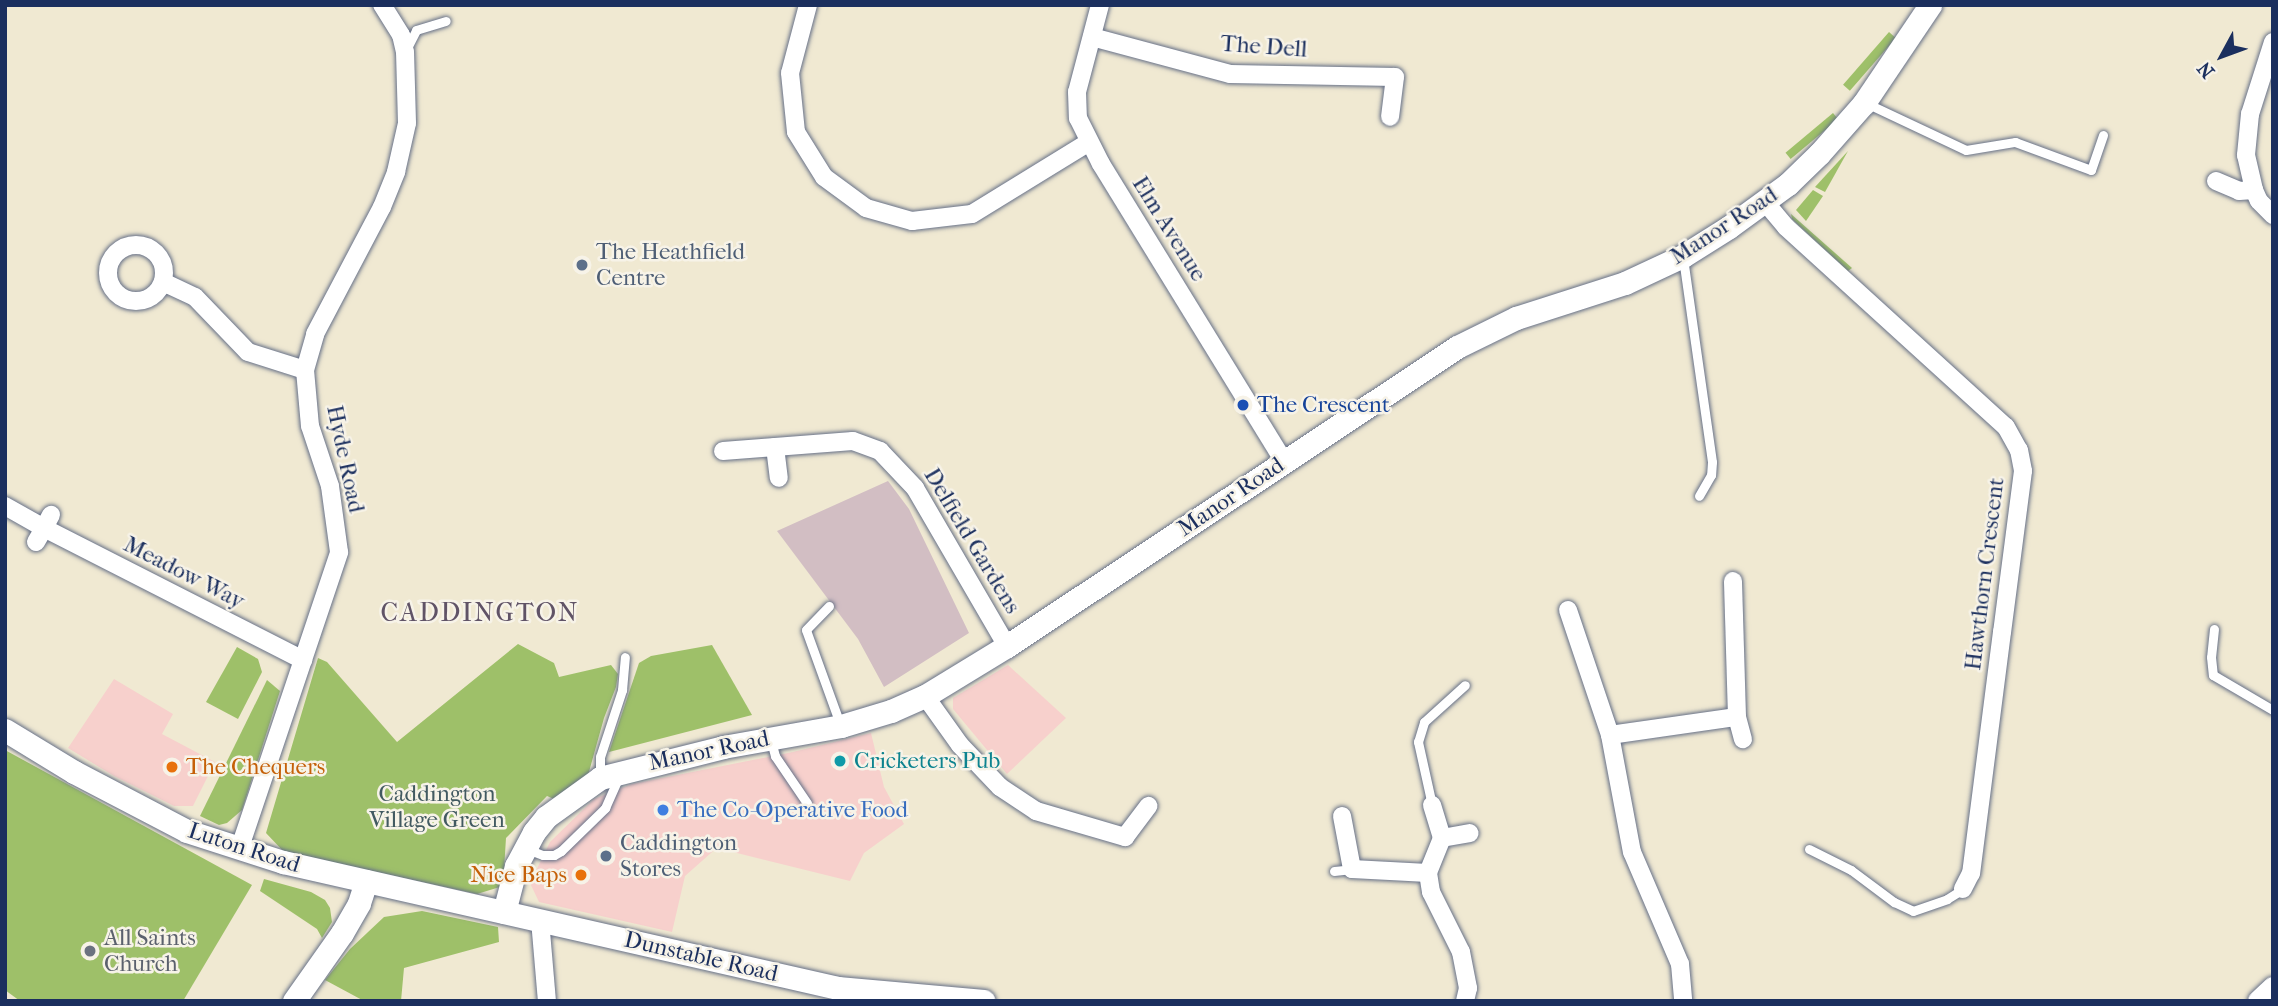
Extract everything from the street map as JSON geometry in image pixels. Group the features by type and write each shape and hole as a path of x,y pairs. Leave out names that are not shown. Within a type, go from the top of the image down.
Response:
{"street":[{"name":"Hyde Road","path":"239,850 339,552 330,486 310,426 305,370 315,334 382,207 396,172 407,123 405,52 401,35 382,5"},
{"path":"808,5 790,73 796,132 824,177 866,208 912,222 972,214 1089,142"},
{"name":"Elm Avenue","path":"1100,5 1075,103 1089,142 1284,462"},
{"name":"Manor Road","path":"504,912 523,847 546,817 610,775 770,738 841,726 891,711 925,696 1007,646 1457,347 1516,318 1625,283 1683,256 1765,202 1819,154 1864,103 1930,5"},
{"name":"The Dell","path":"1092,37 1230,74 1395,77 1390,117"},
{"path":"2273,42 2247,132 2248,174 2259,201 2273,215"},
{"path":"2216,181 2239,191 2254,190"},
{"name":"Hawthorn Crescent","path":"1765,202 1786,227 2006,427 2019,450 2023,471 1971,873 1963,889"},
{"path":"163,282 195,298 248,352 285,366 305,370"},
{"name":"Delfield Gardens","path":"723,451 853,441 866,443 894,463 915,488 1007,646"},
{"path":"775,447 779,478"},
{"name":"Meadow Way","path":"5,506 303,660"},
{"path":"1732,581 1737,716 1742,739"},
{"path":"1568,610 1610,735 1632,852 1679,964 1683,1001"},
{"path":"925,696 960,745 1000,787 1036,811 1125,837 1148,806"},
{"path":"1610,735 1737,716"},
{"name":"Luton Road","path":"5,730 137,807 187,831 239,850 504,912"},
{"path":"1432,805 1442,838 1428,873 1431,892 1461,952 1468,988 1465,1001"},
{"path":"1342,816 1352,869 1428,873"},
{"path":"1442,838 1470,833"},
{"path":"294,1001 342,933 359,903 366,881"},
{"name":"Dunstable Road","path":"504,912 837,995 984,1001"},
{"path":"540,920 547,1001"},
{"path":"2259,1001 2273,988"}],"lane":[{"path":"405,52 416,30 446,21"},
{"path":"1864,103 1888,117 1966,150 2015,142 2091,170 2103,135"},
{"path":"1683,256 1712,462 1712,475 1699,496"},
{"path":"829,606 806,630 841,726"},
{"path":"2214,629 2211,657 2213,675 2273,710"},
{"path":"523,847 543,855 554,855 605,808 610,775 600,757 619,704 625,657"},
{"path":"1432,805 1418,742 1424,722 1465,685"},
{"path":"770,738 775,756 807,803"},
{"path":"1810,849 1851,870 1894,902 1913,911 1947,899 1963,889"},
{"path":"1334,871 1352,869"}],"shaded area":[{"path":"888,481 909,509 969,633 884,687 858,639 777,531"},
{"path":"1008,665 1066,718 1007,774 953,709 953,698"},
{"path":"114,679 173,714 162,734 215,762 193,806 174,806 114,776 68,748"},
{"path":"871,733 884,787 904,824 864,853 850,881 737,853 720,845 685,876 672,932 539,902 530,883 550,842 594,799 632,784 793,752"}],"green space":[{"path":"1889,32 1896,38 1850,91 1843,85"},
{"path":"1833,113 1838,119 1791,159 1786,153"},
{"path":"1848,151 1825,192 1815,187"},
{"path":"1813,190 1823,196 1806,221 1796,210"},
{"path":"1791,214 1852,268 1848,271 1792,219"},
{"name":"Caddington Village Green","path":"518,644 554,663 559,677 611,665 618,674 587,779 561,802 547,796 506,838 503,886 477,894 284,852 266,833 318,658 327,662 397,742"},
{"path":"712,645 752,715 609,752 639,663 651,656"},
{"path":"237,647 258,659 262,672 238,719 206,702"},
{"path":"267,680 280,691 242,810 227,823 219,825 200,816"},
{"path":"5,750 252,885 183,1001 20,1001 5,990"},
{"path":"264,879 311,892 325,900 330,908 332,922 322,938 317,929 260,891"},
{"path":"422,911 498,927 499,942 404,968 401,1001 364,1001 325,980 350,949 384,917"}],"place":[{"name":"The Heathfield Centre","path":"582,265"},
{"name":"The Crescent","path":"1243,405"},
{"name":"Cricketers Pub","path":"840,761"},
{"name":"The Chequers","path":"172,767"},
{"name":"The Co-Operative Food","path":"663,810"},
{"name":"Caddington Stores","path":"606,856"},
{"name":"Nice Baps","path":"581,875"},
{"name":"All Saints Church","path":"90,951"}],"district":[{"name":"CADDINGTON","path":"480,613"}]}
